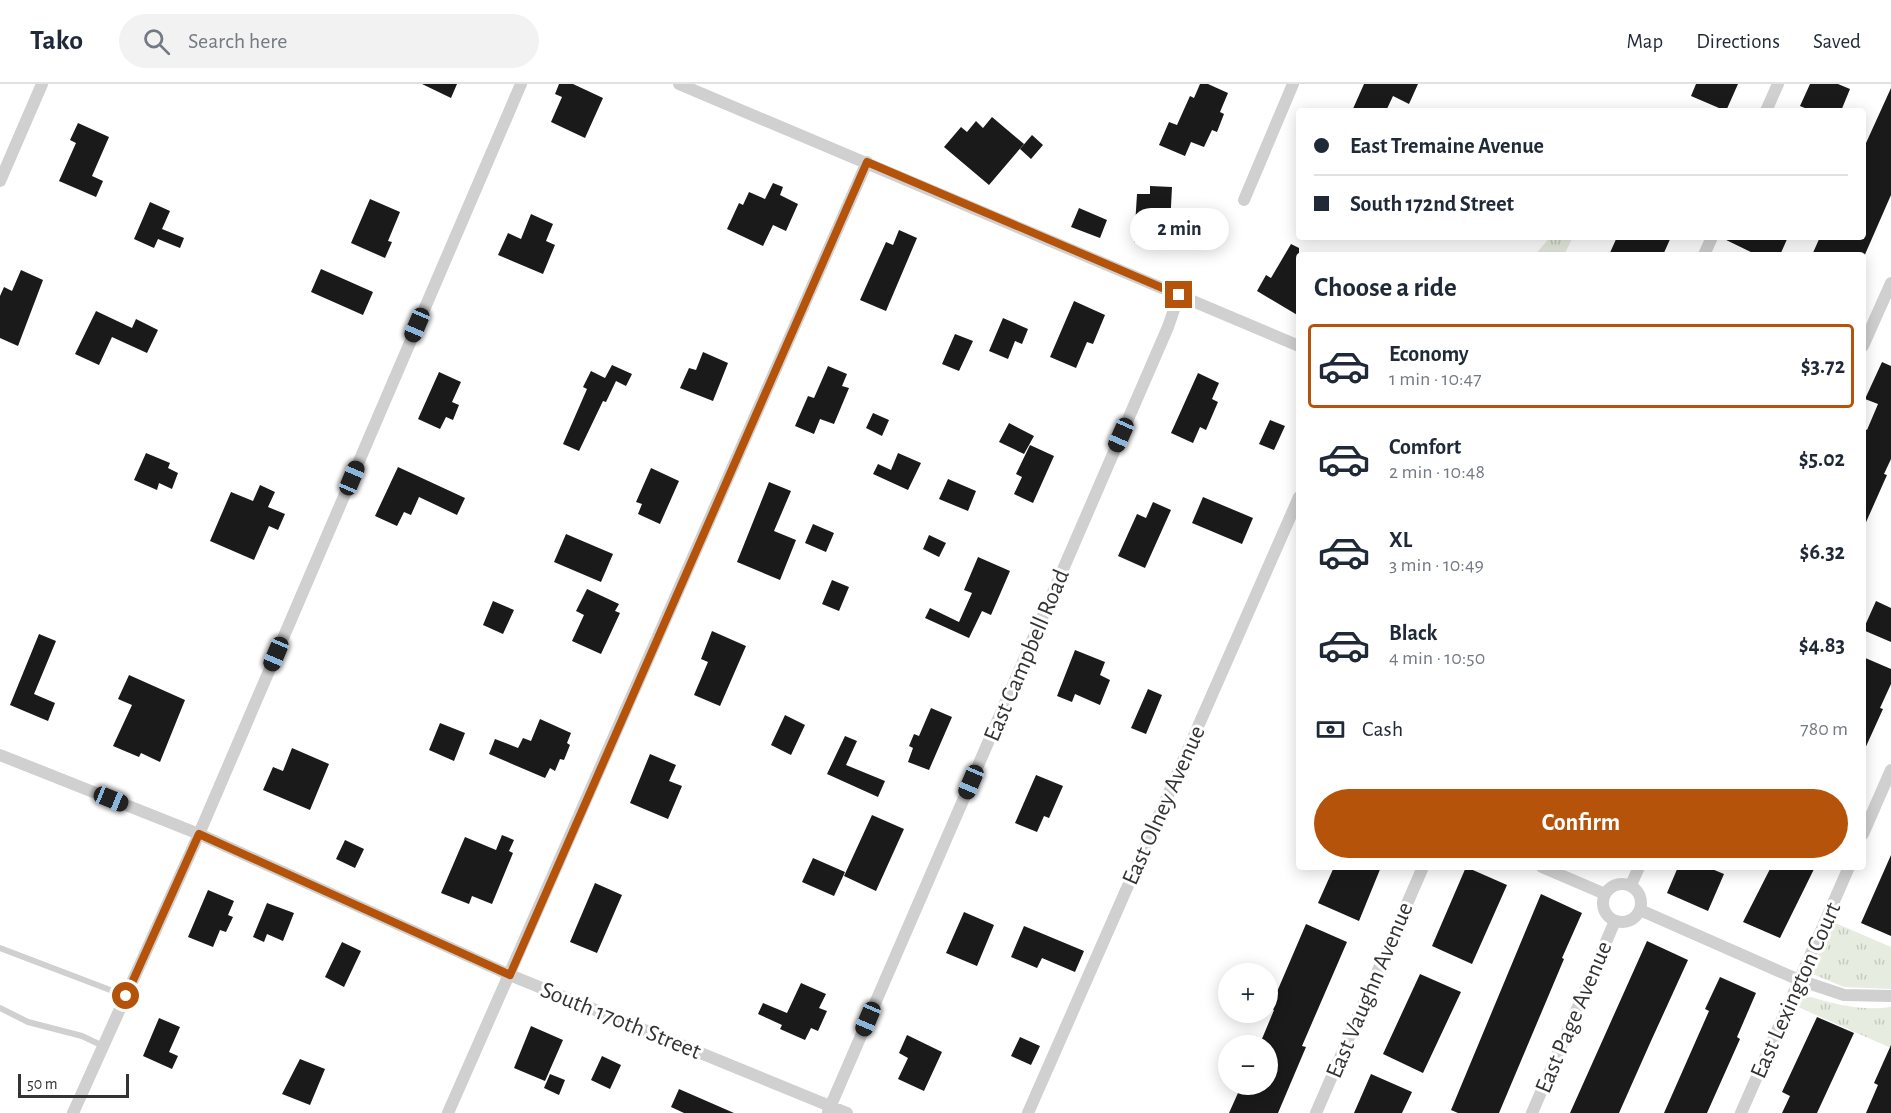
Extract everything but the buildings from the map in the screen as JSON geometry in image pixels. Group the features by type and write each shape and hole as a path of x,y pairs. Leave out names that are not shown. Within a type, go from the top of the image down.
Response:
{"street":[{"path":"0,181 42,84"},
{"path":"73,1113 199,834 521,84"},
{"path":"679,84 1296,345"},
{"path":"1244,200 1293,84"},
{"path":"1767,108 1778,84"},
{"path":"448,1113 867,162"},
{"path":"1866,339 1891,283"},
{"name":"East Campbell Road","path":"829,1109 1163,338 1179,295"},
{"name":"East Olney Avenue","path":"1028,1113 1296,504"},
{"name":"South 170th Street","path":"0,755 199,834 510,975 829,1109 847,1113"},
{"path":"1866,827 1891,770"},
{"name":"East Vaughn Avenue","path":"1316,1113 1422,870"},
{"path":"1549,870 1605,894"},
{"path":"1631,885 1638,870"},
{"name":"East Lexington Court","path":"1741,1113 1848,870"},
{"path":"1615,885 1631,885 1641,898 1640,910 1630,920 1615,921 1604,909 1605,894 1615,885"},
{"path":"1640,910 1799,980 1844,995 1891,996"},
{"name":"East Page Avenue","path":"1532,1113 1615,921"}],"lane":[{"path":"0,948 126,996"},
{"path":"0,1008 28,1022 82,1036 103,1046"}],"green space":[{"path":"1548,240 1572,240 1566,252 1538,252"},
{"path":"1833,922 1891,947 1891,989 1844,987 1810,973"},
{"path":"1811,997 1850,1006 1891,1007 1891,1048 1798,1007 1802,999"}],"route":[{"path":"126,996 199,834 510,975 867,162 1179,295"}]}
